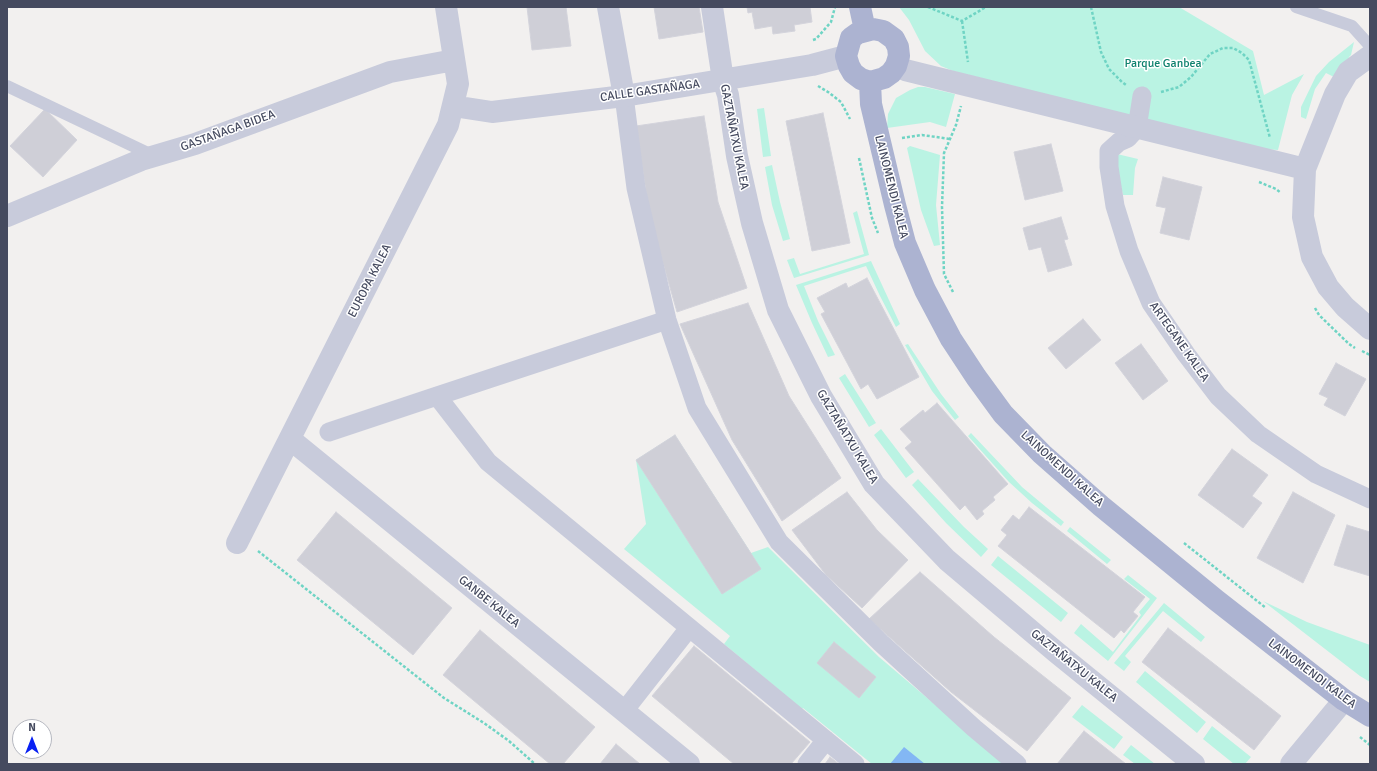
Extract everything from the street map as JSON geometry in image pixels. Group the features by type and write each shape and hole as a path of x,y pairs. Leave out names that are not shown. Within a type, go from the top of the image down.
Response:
{"main road":[{"path":"860,7 865,30"},
{"path":"874,29 883,31 894,40 898,47 899,56 896,66 891,73 884,78 870,82 861,79 853,73 846,56 851,38 865,30 874,29"},
{"name":"LAINOMENDI KALEA","path":"870,82 871,104 905,243 925,290 951,339 1003,414 1042,454 1101,506 1216,600 1344,700 1370,716"}],"street":[{"name":"EUROPA KALEA","path":"238,540 448,125 458,84 446,7"},
{"path":"608,7 624,96 636,188 667,320 697,408 778,542 881,643 974,728 1017,764"},
{"name":"GAZTAÑATXU KALEA","path":"712,7 723,80 728,95 737,156 752,223 778,310 821,396 874,484 948,560 1056,652 1194,764"},
{"name":"CALLE GASTAÑAGA","path":"453,106 492,112 624,96 812,65 846,56"},
{"path":"1370,56 1348,72 1335,94 1305,169 1303,217 1312,257 1328,287 1345,307 1370,330"},
{"name":"GASTAÑAGA BIDEA","path":"7,216 141,160 195,144 390,72 454,60"},
{"path":"896,66 905,70 1305,169"},
{"path":"1137,128 1142,96"},
{"name":"ARTEGANE KALEA","path":"1137,128 1128,138 1119,142 1109,151 1109,167 1118,214 1129,251 1151,303 1186,354 1218,396 1258,434 1316,474 1370,499"},
{"path":"329,432 667,320"},
{"path":"437,396 488,462 855,764"},
{"name":"GANBE KALEA","path":"290,439 689,764"},
{"path":"624,711 689,628"},
{"path":"1291,764 1344,700"},
{"path":"807,764 826,740"}],"lane":[{"path":"1296,7 1352,26 1370,46"},
{"path":"7,86 155,156"}],"path":[{"path":"810,42 816,39 831,22 835,7"},
{"path":"928,7 962,21"},
{"path":"962,21 986,7"},
{"path":"1091,7 1101,52 1109,69 1122,82 1135,89 1142,96 1179,87 1210,54 1223,48 1233,48 1242,52 1249,60 1276,162"},
{"path":"954,294 944,274 942,215 944,153 956,125 969,71 962,21"},
{"path":"817,85 842,102 852,123"},
{"path":"880,141 922,135 950,139"},
{"path":"858,151 872,218 880,238"},
{"path":"238,540 444,698 484,723 508,741 535,764"},
{"path":"1184,543 1270,612"},
{"path":"1359,736 1370,745"}],"green space":[{"name":"Parque Ganbea","path":"899,7 1179,7 1253,51 1264,95 1304,74 1292,95 1278,150 1264,149 953,71 941,66 925,51 909,20"},
{"path":"1354,42 1348,61 1334,77 1326,73 1315,89 1306,119 1301,117 1301,107 1316,76 1329,62"},
{"path":"918,87 925,87 955,94 946,127 930,122 887,128 888,114 896,98"},
{"path":"764,108 771,156 763,157 757,109"},
{"path":"910,146 940,155 936,205 940,245 934,246 921,210 907,148"},
{"path":"1117,154 1138,159 1135,168 1133,195 1123,195 1118,174"},
{"path":"772,165 790,239 783,241 772,205 765,167"},
{"path":"857,211 869,255 794,278 787,260 794,258 800,274 864,254 853,213"},
{"path":"871,261 900,324 896,327 866,266 804,286 818,321 835,355 828,357 796,285"},
{"path":"908,344 941,394 959,417 955,420 932,391 905,345"},
{"path":"845,374 876,423 869,427 839,378"},
{"path":"881,429 914,472 906,478 874,435"},
{"path":"971,433 1022,487 1064,522 1061,526 1009,482 968,436"},
{"path":"675,435 751,553 768,547 879,657 1005,764 872,764 803,708 802,709 724,644 730,636 624,549 646,524 636,460"},
{"path":"918,479 964,527 988,549 981,557 946,523 912,485"},
{"path":"1070,527 1111,560 1107,564 1067,531"},
{"path":"998,556 1068,613 1061,622 991,565"},
{"path":"1128,575 1157,598 1108,661 1074,633 1081,624 1113,652 1141,615 1139,612 1150,599 1124,579"},
{"path":"1263,601 1307,622 1370,645 1370,682 1360,676"},
{"path":"1164,603 1205,637 1201,642 1163,611 1125,656 1131,662 1124,671 1114,663"},
{"path":"1145,671 1206,722 1197,733 1136,682"},
{"path":"1082,705 1123,737 1114,749 1072,717"},
{"path":"1212,726 1251,757 1245,764 1234,764 1203,739"},
{"path":"1131,745 1155,764 1135,764 1123,755"}],"water":[{"path":"904,747 925,764 890,764"}],"building":[{"path":"527,7 566,7 571,46 532,50"},
{"path":"654,7 699,7 703,32 659,39"},
{"path":"747,7 810,7 812,22 794,25 795,31 773,34 772,26 755,29 752,12 748,13"},
{"path":"45,109 77,140 43,177 10,146"},
{"path":"823,113 850,243 812,251 786,121"},
{"path":"704,116 718,202 747,288 677,312 650,218 636,126"},
{"path":"1051,144 1063,191 1025,200 1014,152"},
{"path":"1163,177 1202,187 1189,240 1160,233 1166,208 1156,206"},
{"path":"1061,217 1068,239 1064,240 1072,265 1048,272 1041,247 1029,250 1023,228"},
{"path":"867,278 919,377 877,399 868,384 861,389 821,314 825,312 817,298 846,283 848,288"},
{"path":"748,303 789,396 841,478 782,521 732,440 680,324"},
{"path":"1083,319 1101,340 1066,369 1048,348"},
{"path":"1141,344 1168,381 1143,400 1115,363"},
{"path":"1336,363 1366,379 1345,416 1324,405 1328,398 1319,394"},
{"path":"937,403 1008,484 993,497 995,500 982,511 984,514 977,520 965,505 960,510 905,448 912,442 900,429 923,410 925,413"},
{"path":"675,435 761,569 722,594 636,460"},
{"path":"1232,449 1268,475 1252,496 1262,503 1243,528 1198,495"},
{"path":"847,492 877,530 908,560 862,608 826,575 792,530"},
{"path":"1293,492 1335,515 1303,583 1257,558"},
{"path":"1029,507 1145,597 1133,612 1138,616 1124,633 1121,630 1114,638 998,546 1007,535 1001,530 1013,515 1019,520"},
{"path":"336,512 452,608 413,655 297,560"},
{"path":"1347,525 1370,532 1370,576 1334,565"},
{"path":"920,572 994,637 1071,698 1027,751 951,692 869,619"},
{"path":"1168,628 1281,716 1254,750 1142,662"},
{"path":"480,630 595,727 563,764 550,764 443,675"},
{"path":"834,642 876,677 859,698 817,663"},
{"path":"694,646 810,742 791,764 734,764 652,696"},
{"path":"1084,731 1126,764 1057,764"},
{"path":"616,744 640,764 600,764"},
{"path":"830,757 839,764 825,764"}]}
